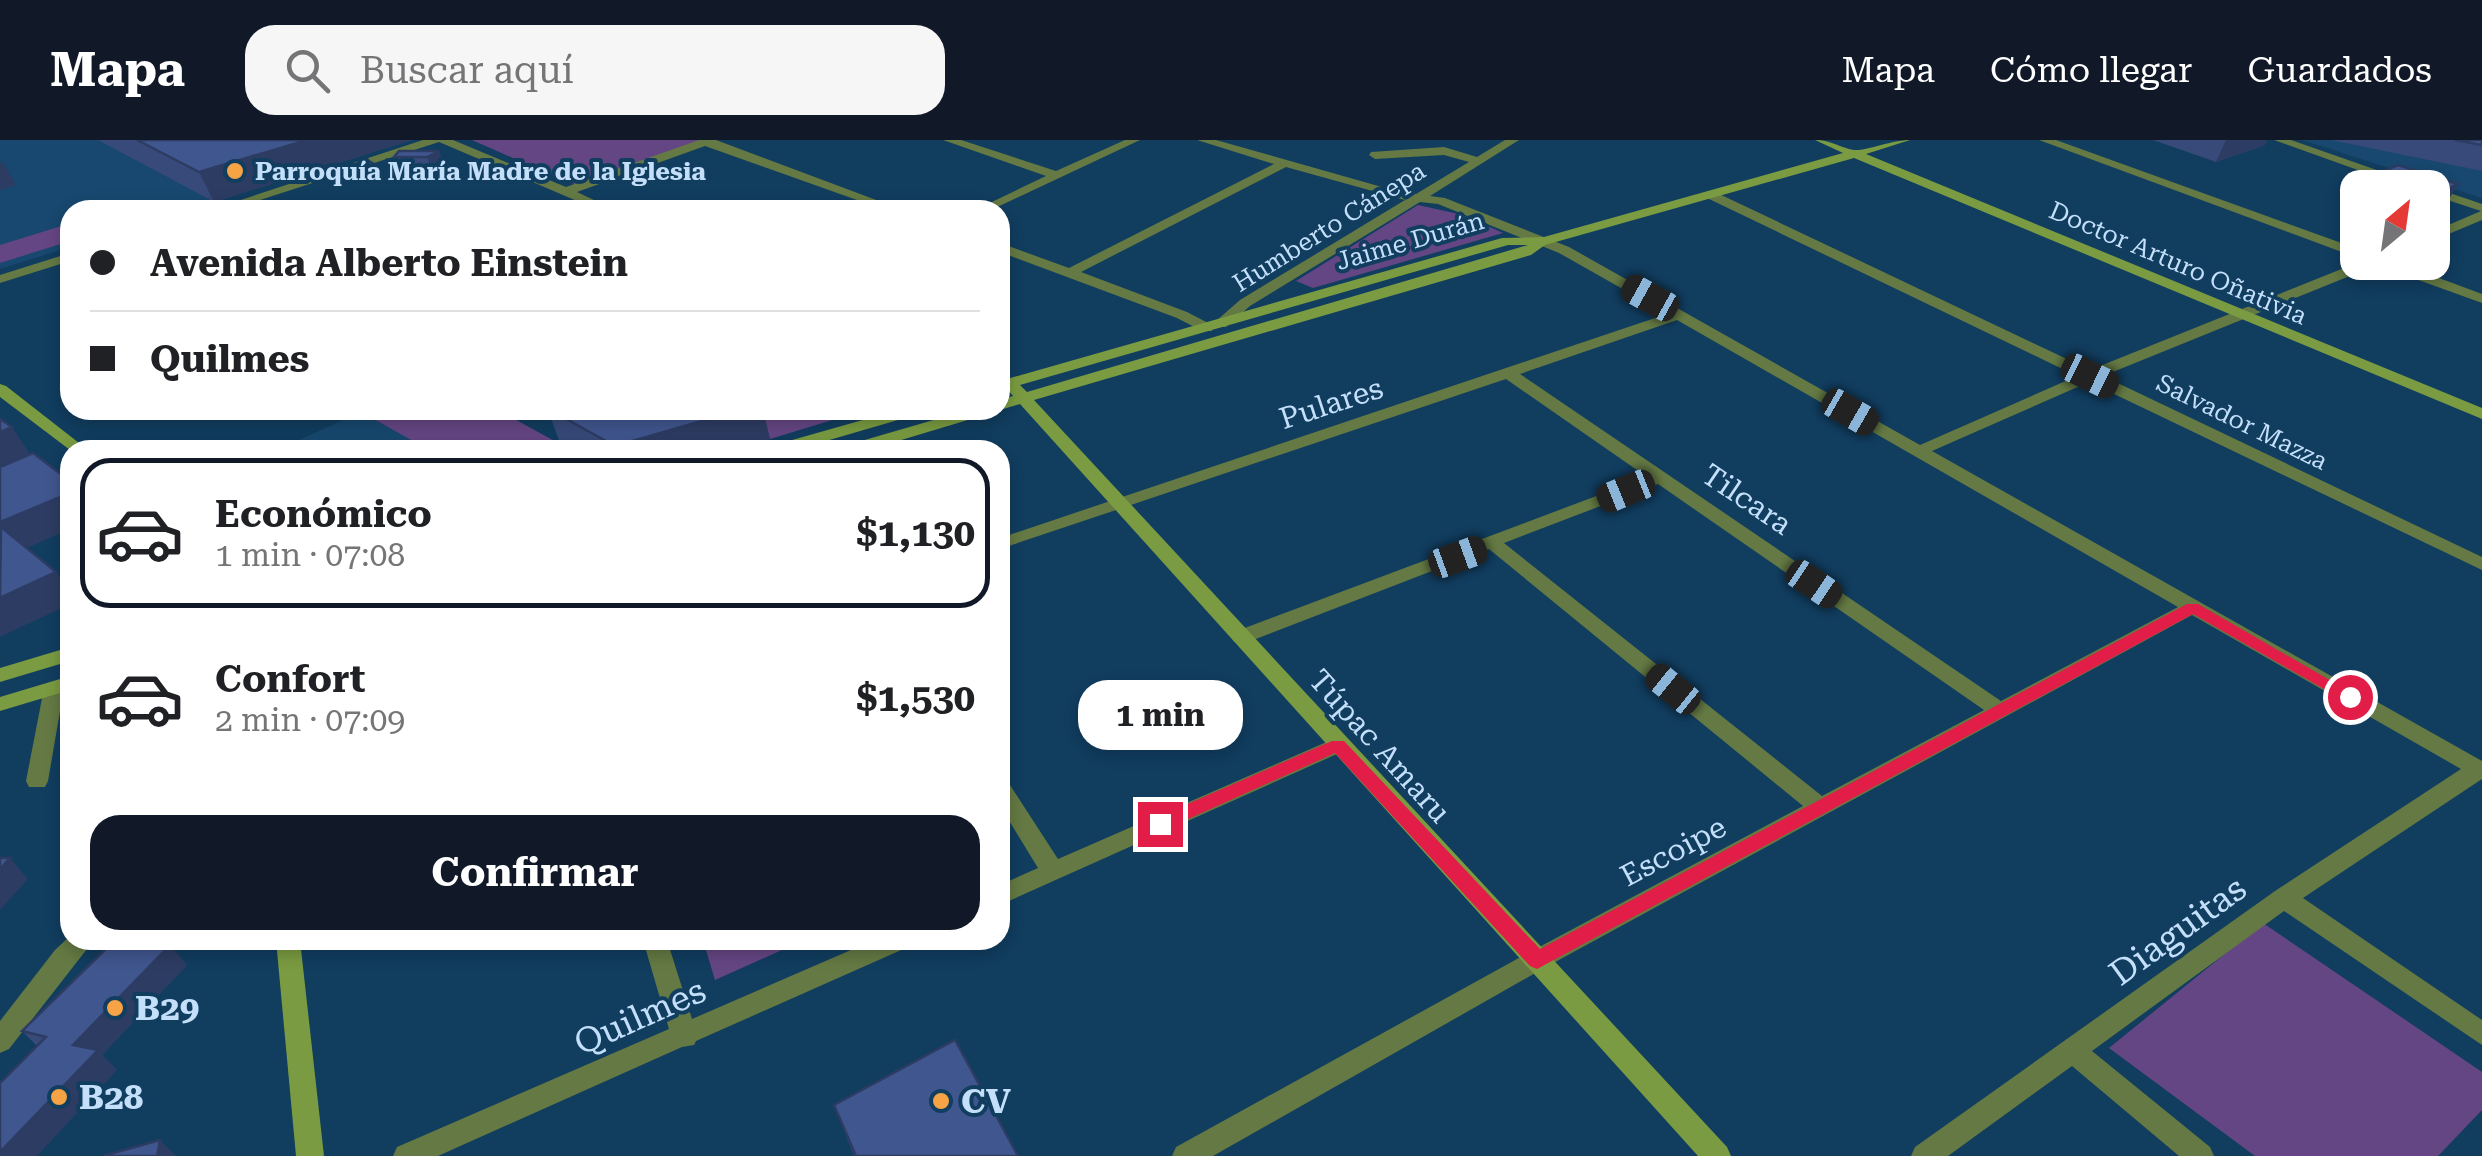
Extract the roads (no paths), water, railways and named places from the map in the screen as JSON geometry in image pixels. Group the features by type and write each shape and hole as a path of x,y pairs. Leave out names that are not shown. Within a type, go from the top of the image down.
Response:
{"street":[{"path":"247,200 435,140"},
{"path":"443,140 585,200"},
{"path":"948,140 1056,175"},
{"path":"1002,200 1134,140"},
{"path":"1203,140 1395,195 1422,196"},
{"path":"1243,140 1406,186 1422,196 1545,241 2480,770"},
{"name":"Humberto Cánepa","path":"1214,326 1513,140"},
{"name":"Doctor Arturo Oñativia","path":"1820,140 2482,414"},
{"path":"1545,241 1904,140"},
{"path":"2045,140 2340,247"},
{"path":"2280,140 2369,170"},
{"path":"565,192 707,141 869,200"},
{"path":"1374,155 1444,151 1480,162"},
{"path":"1069,273 1283,164"},
{"name":"Salvador Mazza","path":"1710,194 2482,564"},
{"path":"2450,197 2482,208"},
{"path":"2450,229 2482,216"},
{"name":"Jaime Durán","path":"1010,386 1507,241 1545,241"},
{"name":"Jaime Durán","path":"1010,386 1526,252 1545,241"},
{"path":"1010,252 1214,326"},
{"path":"0,279 60,259"},
{"path":"1918,451 2090,376 2340,275"},
{"path":"2431,280 2482,299"},
{"name":"Pulares","path":"1010,540 1679,314"},
{"name":"Tilcara","path":"1508,373 2000,711"},
{"name":"Túpac Amaru","path":"1010,387 1717,1156"},
{"path":"3,395 66,440"},
{"path":"811,440 881,420"},
{"path":"884,440 951,420"},
{"path":"1241,638 1659,478"},
{"path":"1494,544 1822,809"},
{"name":"Escoipe","path":"1186,1156 1537,960 2193,607"},
{"path":"0,675 60,657"},
{"path":"0,704 60,687"},
{"path":"37,781 60,694"},
{"path":"1010,890 1338,745"},
{"name":"Diaguitas","path":"1925,1156 2284,898 2480,770"},
{"path":"1010,804 1053,871"},
{"path":"2284,898 2482,1034"},
{"path":"0,1041 71,950"},
{"path":"289,950 310,1156"},
{"path":"659,950 685,1037"},
{"name":"Quilmes","path":"406,1156 878,950"},
{"path":"2072,1050 2200,1156"}],"place":[{"name":"Parroquía María Madre de la Iglesia","path":"235,171"},
{"name":"B29","path":"115,1008"},
{"name":"B28","path":"59,1097"},
{"name":"CV","path":"941,1101"}]}
